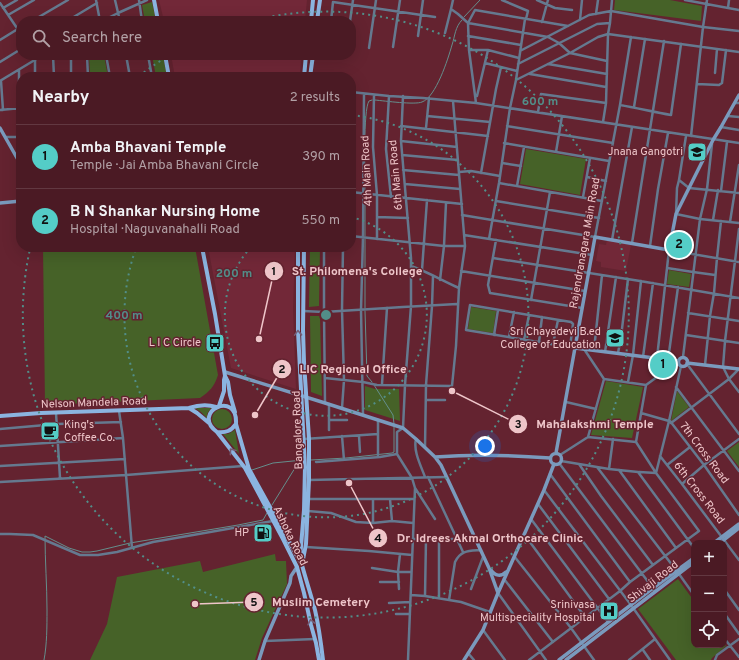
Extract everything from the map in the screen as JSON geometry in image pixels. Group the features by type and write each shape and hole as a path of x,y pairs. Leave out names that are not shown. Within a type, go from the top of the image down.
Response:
{"main road":[{"path":"154,0 157,16"},
{"path":"311,16 313,0"},
{"path":"318,16 320,0"},
{"path":"166,60 168,72"},
{"path":"304,72 306,60"},
{"path":"311,72 312,60"},
{"path":"203,252 225,374 248,471"},
{"name":"Bangalore Road","path":"298,252 298,331 304,439 307,455"},
{"name":"Bangalore Road","path":"302,565 306,547 307,455 309,439 304,362 304,252"},
{"path":"218,407 223,396 225,374"},
{"path":"208,405 219,401 223,396"},
{"name":"Nelson Mandela Road","path":"0,416 189,408 199,405 218,407"},
{"path":"210,424 210,414 212,410 218,407 227,406 236,416"},
{"path":"189,408 201,416 218,432 248,471"},
{"path":"218,432 222,433 228,431 236,424"},
{"name":"Bangalore Road","path":"306,499 309,480 307,466"},
{"name":"Ashoka Road","path":"248,471 269,509 297,567 319,660"},
{"name":"Bangalore Road","path":"269,509 300,559 315,610 323,660"},
{"name":"Bangalore Road","path":"300,559 306,510"}],"street":[{"path":"3,8 17,0"},
{"path":"8,16 34,0"},
{"path":"41,16 68,0"},
{"path":"115,0 119,16"},
{"path":"110,16 139,1 147,0"},
{"path":"351,16 353,0"},
{"path":"369,48 376,0"},
{"path":"393,47 400,0"},
{"path":"418,36 422,0"},
{"path":"445,33 453,0"},
{"path":"489,239 523,32 528,11 502,0"},
{"path":"537,0 555,8 572,10"},
{"path":"542,22 548,0"},
{"path":"580,20 582,0"},
{"path":"596,14 598,0"},
{"path":"603,122 606,103 608,34 612,0"},
{"path":"685,0 739,10"},
{"path":"691,136 707,0"},
{"path":"728,8 729,0"},
{"path":"139,1 141,16"},
{"path":"332,16 333,1 434,17"},
{"path":"75,16 96,2 100,16"},
{"path":"0,3 16,26"},
{"path":"451,9 468,23 548,37 559,43 570,53 607,61"},
{"path":"476,103 468,36 468,23 475,10 568,26"},
{"path":"520,51 589,15 611,11 703,27 739,31"},
{"path":"518,65 597,24 610,23"},
{"path":"0,40 16,30"},
{"path":"516,80 598,37 608,34 739,52"},
{"path":"468,36 521,45"},
{"name":"Rajendranagara Main Road","path":"558,454 575,348 620,105 631,37"},
{"path":"634,107 645,39"},
{"path":"632,243 664,41"},
{"path":"620,105 671,115 681,44"},
{"path":"715,73 717,49"},
{"path":"469,50 488,50 519,58"},
{"path":"476,98 488,50"},
{"path":"697,84 719,85 722,83 726,50"},
{"path":"0,62 16,52"},
{"path":"16,108 1,110 0,81 35,60"},
{"path":"35,60 35,72"},
{"path":"53,60 54,72"},
{"path":"71,60 71,72"},
{"path":"87,60 88,72"},
{"path":"107,60 109,72"},
{"path":"127,60 129,72"},
{"path":"149,60 151,72"},
{"path":"485,63 517,71"},
{"path":"548,64 607,74"},
{"path":"481,173 501,67"},
{"path":"529,74 606,87"},
{"path":"356,93 374,96 429,98 494,105 739,144"},
{"path":"363,415 361,310 364,94"},
{"path":"538,112 541,94 606,103"},
{"path":"676,214 713,140 737,103 739,95"},
{"name":"4th Main Road","path":"374,96 373,147 377,195 377,239"},
{"path":"389,97 386,149 391,197"},
{"name":"6th Main Road","path":"397,454 397,432 403,428 411,306 411,266 401,141 403,98"},
{"path":"426,128 429,98"},
{"path":"325,378 377,385 452,386 456,346 457,304 465,246 453,101"},
{"path":"427,116 490,122"},
{"path":"556,152 562,116"},
{"path":"728,116 739,117"},
{"path":"402,126 488,136"},
{"path":"507,126 613,143"},
{"path":"612,240 632,127"},
{"path":"721,127 739,130"},
{"path":"0,128 16,156"},
{"path":"650,246 668,133"},
{"path":"657,358 669,250 676,214 676,188 679,180 686,136"},
{"path":"6,137 16,137"},
{"path":"656,473 670,422 680,358 683,357 700,219 707,189 713,140"},
{"path":"401,141 457,147"},
{"path":"713,220 727,142"},
{"path":"504,144 609,161"},
{"path":"517,186 524,147"},
{"path":"402,155 458,160"},
{"path":"583,197 590,158"},
{"path":"502,162 521,166"},
{"path":"730,222 737,192 739,165"},
{"path":"403,170 459,173 470,171 500,176"},
{"path":"586,177 606,181"},
{"path":"679,180 689,188 737,192"},
{"path":"499,183 602,201"},
{"path":"405,184 460,189"},
{"path":"356,192 462,204"},
{"path":"531,300 550,192"},
{"path":"422,270 427,200"},
{"path":"0,203 16,201"},
{"path":"496,201 599,218"},
{"path":"440,280 444,246 446,203"},
{"path":"676,214 700,219 739,223"},
{"path":"462,215 739,262"},
{"path":"377,217 408,218"},
{"path":"705,365 721,221"},
{"path":"739,229 727,319 723,367 729,379 739,392"},
{"path":"464,235 592,255"},
{"path":"356,236 444,246 465,246"},
{"path":"496,240 488,285 490,293 583,308"},
{"path":"324,252 325,378 329,430"},
{"path":"342,408 344,380 342,310 343,252"},
{"path":"493,258 739,298"},
{"path":"411,266 459,288"},
{"path":"667,268 715,275"},
{"path":"461,271 586,291"},
{"path":"594,350 602,275"},
{"path":"425,448 426,385 433,276"},
{"path":"605,352 616,277"},
{"path":"618,353 628,279"},
{"path":"628,382 633,355 641,281"},
{"path":"643,356 653,283"},
{"path":"668,360 678,287"},
{"path":"303,311 324,312 457,304"},
{"path":"570,347 573,323 571,322 470,305 466,330 575,348 657,358 668,360 684,366 687,363 739,369"},
{"path":"382,384 387,308"},
{"path":"494,335 498,310"},
{"path":"509,337 514,312"},
{"path":"688,313 739,320"},
{"path":"524,340 528,315"},
{"path":"539,342 542,317"},
{"path":"553,344 558,320"},
{"path":"686,335 739,343"},
{"path":"584,349 604,379 588,437"},
{"path":"683,357 686,359 687,363 739,434"},
{"path":"529,660 699,531 656,473 636,442 646,385 668,369 680,364"},
{"path":"670,422 729,379 739,369"},
{"path":"225,374 327,403 403,428 416,439 441,465 489,568 498,593 546,660"},
{"path":"604,379 646,385"},
{"path":"676,387 739,471"},
{"path":"426,400 445,400"},
{"path":"566,402 596,409"},
{"path":"119,410 123,438 132,544"},
{"path":"56,413 60,478"},
{"path":"641,413 670,422"},
{"path":"329,420 347,420"},
{"path":"378,420 378,457"},
{"path":"0,428 120,422"},
{"name":"7th Cross Road","path":"670,422 704,465 739,515"},
{"path":"304,439 378,434"},
{"path":"342,436 344,460"},
{"path":"359,436 360,452"},
{"path":"435,458 494,455 550,458 551,455 558,454 588,437 636,442"},
{"path":"0,446 123,438"},
{"path":"416,439 414,446 426,477 463,552"},
{"path":"609,469 614,439"},
{"path":"682,484 704,465 739,439"},
{"path":"667,465 690,448"},
{"path":"316,462 397,454 412,478 415,488 436,519"},
{"path":"558,454 561,458 560,462 654,590"},
{"name":"6th Cross Road","path":"660,456 738,556 739,560"},
{"path":"550,458 551,462 554,464"},
{"path":"0,466 125,459"},
{"path":"464,660 483,630 554,464 560,462 597,466 609,469 656,473"},
{"path":"579,464 653,565"},
{"path":"0,482 126,475 243,466"},
{"path":"597,466 691,591"},
{"path":"619,470 676,548"},
{"path":"638,472 691,544"},
{"path":"550,474 630,582"},
{"path":"309,480 447,477"},
{"path":"408,660 415,488"},
{"path":"544,490 670,660"},
{"path":"306,499 414,498"},
{"path":"373,523 374,499"},
{"path":"390,499 392,521"},
{"path":"537,504 609,599"},
{"path":"306,510 332,513 356,522 373,523 392,521 413,523"},
{"path":"531,518 609,622"},
{"path":"0,534 33,535 42,540 82,555 98,555 117,552 132,544 153,542 274,521"},
{"path":"723,538 739,524"},
{"path":"719,540 739,528"},
{"path":"524,534 585,617"},
{"path":"413,539 457,539"},
{"path":"425,596 426,539"},
{"path":"439,539 439,598"},
{"path":"306,547 412,555"},
{"path":"449,600 455,562 458,557 463,552 480,550"},
{"path":"399,589 398,572 400,554"},
{"path":"514,556 571,628 594,660"},
{"path":"471,589 484,557"},
{"path":"678,572 691,561"},
{"name":"Shivaji Road","path":"567,660 583,645 632,607 691,564"},
{"path":"260,660 265,641 297,567"},
{"path":"372,568 398,572 411,572"},
{"path":"489,568 497,575 501,575 508,570"},
{"path":"504,578 553,642"},
{"path":"380,582 399,582"},
{"path":"727,593 739,610"},
{"path":"411,595 461,602 490,612"},
{"path":"389,603 410,602"},
{"path":"559,660 583,645 609,622 632,607"},
{"path":"396,614 410,614"},
{"path":"727,617 739,634"},
{"path":"483,630 505,660"},
{"path":"265,641 315,639"},
{"path":"629,660 633,659 655,639"},
{"path":"715,660 717,655 739,639"},
{"path":"727,642 739,657"},
{"path":"643,650 650,660"},
{"path":"468,653 474,660"}],"shaded area":[{"path":"159,0 307,0 305,16 163,16"},
{"path":"172,60 301,60 300,72 174,72"},
{"path":"607,240 631,245 626,271 601,267 601,262 596,261 599,244 606,245"},
{"path":"209,252 295,252 293,309 296,389 231,368"},
{"name":"Srinivasa Multispeciality Hospital","path":"611,604 616,611 608,617 603,610"}],"green space":[{"path":"615,0 670,0 702,6 701,21 614,10"},
{"path":"152,2 155,16 144,16 142,5"},
{"path":"89,60 105,60 107,72 90,72"},
{"path":"153,60 164,60 166,72 155,72"},
{"path":"526,149 586,159 580,195 520,184"},
{"path":"43,252 196,252 218,375 211,388 200,398 45,405"},
{"path":"310,252 320,252 319,306 309,307"},
{"path":"669,270 691,274 689,287 667,284"},
{"path":"471,307 496,311 493,333 468,329"},
{"path":"310,316 320,316 322,396 311,392"},
{"path":"606,381 643,387 632,438 591,435"},
{"path":"365,386 375,389 399,389 400,421 365,410"},
{"path":"677,391 689,407 671,421"},
{"path":"195,408 211,408 207,414 207,418"},
{"path":"222,409 229,412 232,419 229,426 222,429 215,426 212,419 215,412"},
{"path":"235,430 239,454 223,434 228,434"},
{"path":"739,442 739,467 727,451"},
{"path":"275,554 276,561 286,561 287,584 262,638 255,660 90,660 107,624 117,577 200,561 203,572"},
{"path":"678,579 691,597 691,648 724,648 711,660 676,660 638,609"}],"waterway":[{"path":"464,17 480,0"},
{"path":"375,100 418,103 427,99 441,77 457,29 462,20"},
{"path":"365,192 366,117 369,101 372,100"},
{"path":"365,195 365,236"},
{"path":"365,239 365,308"},
{"path":"365,311 367,376 372,382"},
{"path":"374,385 393,415 394,424"},
{"path":"311,460 392,453 394,452 394,427"},
{"path":"252,470 273,463 303,460"},
{"path":"272,505 301,461"},
{"path":"44,660 47,623 45,536 69,548 82,552 90,552 130,543 263,520 267,513"}],"place":[{"name":"Jnana Gangotri","path":"697,152"},
{"name":"B N Shankar Nursing Home","path":"679,245"},
{"name":"Sri Chayadevi B.ed College of Education","path":"615,338"},
{"name":"St. Philomena's College","path":"259,339"},
{"name":"L I C Circle","path":"215,343"},
{"name":"Amba Bhavani Temple","path":"663,365"},
{"name":"Mahalakshmi Temple","path":"452,391"},
{"name":"LIC Regional Office","path":"255,415"},
{"name":"King's Coffee Co.","path":"50,431"},
{"name":"Dr. Idrees Akmal Orthocare Clinic","path":"349,483"},
{"name":"HP","path":"263,533"},
{"name":"Muslim Cemetery","path":"195,604"},
{"name":"Srinivasa Multispeciality Hospital","path":"609,611"}]}
